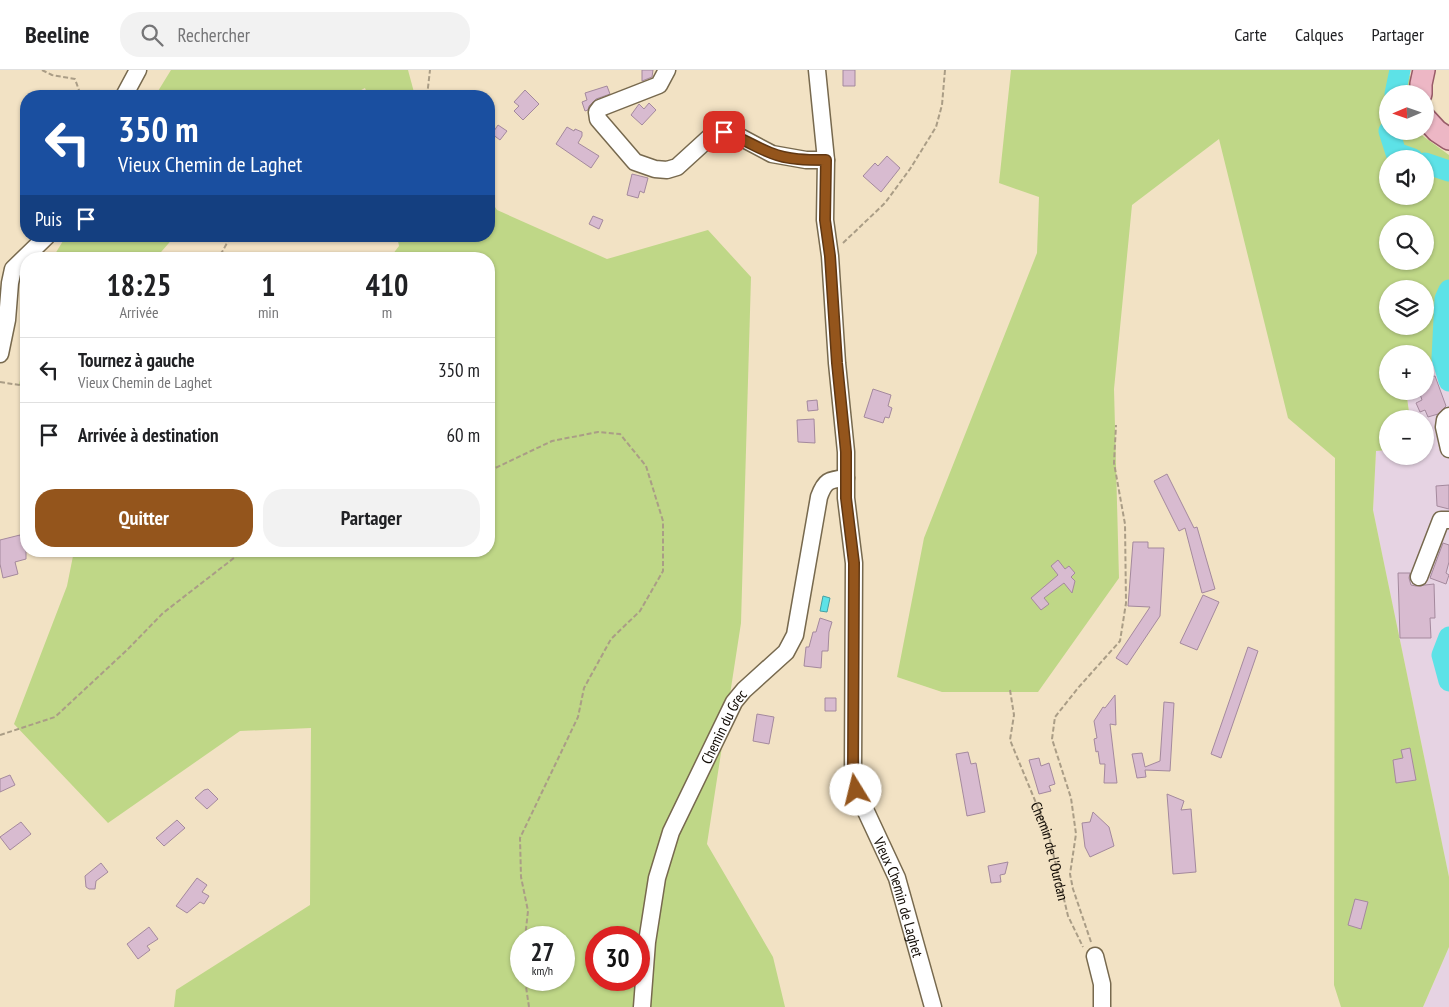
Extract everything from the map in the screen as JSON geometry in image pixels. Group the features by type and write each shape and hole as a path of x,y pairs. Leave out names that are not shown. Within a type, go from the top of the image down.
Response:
{"main road":[{"path":"1421,85 1424,70"},
{"path":"1434,128 1449,139"}],"street":[{"path":"127,90 138,70"},
{"path":"667,70 659,85 600,108 597,112 598,119 635,162 655,170 667,170 677,167 711,136 724,132 740,137 772,154 806,160 826,160"},
{"name":"Vieux Chemin de Laghet","path":"817,70 826,160 825,220 830,256 837,363 846,452 846,498 854,563 853,772 856,790 897,878 933,1007"},
{"path":"31,252 41,242"},
{"path":"0,354 7,320 13,269 20,262"},
{"path":"1449,416 1444,420 1444,427 1449,449"},
{"name":"Chemin du Grec","path":"642,1007 647,942 656,878 671,832 734,702 744,690 786,652 795,635 819,497 823,486 830,480 846,478"},
{"path":"1419,577 1441,520 1449,520"},
{"path":"1095,956 1102,984 1102,1007"}],"path":[{"path":"42,70 52,75 75,79 79,90"},
{"path":"428,90 430,70"},
{"path":"830,256 885,203 910,169 936,127 942,105 945,70"},
{"path":"0,382 20,385"},
{"path":"1095,956 1073,889 1070,874 1076,834 1071,798 1052,739 1055,717 1120,641 1126,604 1125,524 1114,463 1116,425"},
{"path":"495,468 552,441 598,432 620,434 646,466 662,521 664,571 640,612 611,639 584,688 578,717 520,838 521,877 528,910 526,926"},
{"path":"0,735 55,717 127,650 163,613 235,557"},
{"name":"Chemin de l'Ourdan","path":"1010,690 1014,715 1010,740 1048,832 1068,916 1082,945 1095,956"},
{"path":"527,991 529,1007"}],"shaded area":[{"path":"1449,352 1449,877 1373,510 1376,451 1379,451 1379,465 1434,465 1434,410 1409,410 1407,400 1434,400 1434,361"},
{"path":"1449,947 1449,1007 1423,1007"}],"green space":[{"path":"171,70 408,70 413,90 366,90 365,88 361,90 159,90"},
{"path":"1011,70 1404,70 1411,77 1412,85 1379,85 1379,140 1428,140 1449,155 1449,352 1434,361 1434,345 1379,345 1379,400 1407,400 1409,410 1379,410 1379,451 1376,451 1373,510 1449,877 1449,947 1423,1007 1341,1007 1334,985 1335,458 1288,418 1219,139 1132,205 1114,389 1119,578 1038,692 942,692 897,677 924,538 1037,253 1039,197 999,183"},
{"path":"495,207 497,210 607,259 708,230 751,277 741,623 707,844 773,957 785,1007 174,1007 176,990 310,905 311,728 240,731 108,823 14,724 67,586 73,557 495,557 495,252 394,252 399,246 398,242 495,242"},
{"path":"62,242 170,242 161,252 56,252"}],"water":[{"path":"823,596 830,598 827,612 820,611"}],"building":[{"path":"642,70 653,70 652,77 642,81"},
{"path":"843,70 855,70 855,86 843,86"},
{"path":"607,86 610,94 596,99 589,106 588,110 585,111 582,102 587,100 585,93"},
{"path":"525,90 539,104 523,120 514,111 519,106 514,102"},
{"path":"649,103 656,110 642,125 631,115 639,104 644,109"},
{"path":"498,125 507,131 500,140 495,136 495,130"},
{"path":"567,127 574,131 575,129 582,132 578,143 599,156 591,168 556,144"},
{"path":"887,156 900,168 881,192 863,176 875,163 878,166"},
{"path":"632,174 648,178 644,193 640,191 638,198 627,195"},
{"path":"593,216 603,220 599,229 589,224"},
{"path":"1434,376 1446,406 1434,415 1434,410 1419,410 1416,403 1422,400 1434,400"},
{"path":"873,389 891,395 888,406 892,408 889,418 885,417 883,423 864,417"},
{"path":"817,400 818,410 808,411 807,401"},
{"path":"814,419 815,443 798,442 797,420"},
{"path":"1167,474 1194,528 1197,527 1215,589 1202,593 1185,528 1179,531 1154,481"},
{"path":"1449,485 1449,509 1437,506 1436,486"},
{"path":"20,535 20,557 26,557 26,559 15,562 18,574 3,578 0,564 0,540"},
{"path":"1133,542 1148,542 1148,548 1164,548 1160,616 1127,665 1116,658 1150,607 1128,606"},
{"path":"1443,543 1449,545 1449,562 1446,573 1449,575 1446,584 1430,578"},
{"path":"1058,560 1065,569 1069,566 1075,573 1071,577 1075,581 1072,593 1064,583 1044,598 1049,604 1041,610 1031,598 1058,575 1051,566"},
{"path":"1398,573 1410,573 1411,585 1434,584 1435,618 1430,618 1431,638 1400,638"},
{"path":"1203,595 1219,602 1197,650 1180,643"},
{"path":"820,618 832,622 829,632 828,651 822,651 821,668 804,666 806,647 809,647 813,632 816,632"},
{"path":"1248,647 1258,651 1221,758 1211,754"},
{"path":"1115,695 1116,725 1110,724 1117,783 1104,783 1105,764 1100,764 1098,751 1096,752 1094,739 1097,738 1094,721 1103,707 1105,708"},
{"path":"825,698 836,698 836,711 825,711"},
{"path":"1164,702 1174,703 1170,771 1145,770 1146,777 1137,778 1132,754 1142,753 1145,767 1160,761"},
{"path":"757,714 774,717 769,744 753,741"},
{"path":"1410,748 1416,780 1396,783 1393,760 1403,758 1401,750"},
{"path":"968,752 971,764 976,763 985,812 967,816 956,754"},
{"path":"1039,758 1041,766 1049,763 1055,784 1049,786 1051,791 1039,794 1029,760"},
{"path":"10,775 15,785 0,792 0,779"},
{"path":"208,789 218,799 207,809 195,798"},
{"path":"1167,794 1184,801 1181,810 1191,809 1196,872 1173,874"},
{"path":"1093,812 1109,827 1114,846 1090,857 1085,847 1082,823 1090,822"},
{"path":"177,820 185,828 164,846 156,838"},
{"path":"21,822 31,834 10,850 0,837"},
{"path":"1008,862 1005,874 1000,875 1001,882 991,883 988,866"},
{"path":"101,863 108,872 96,881 95,889 89,889 86,887 85,876"},
{"path":"197,878 207,885 202,892 209,896 204,904 200,902 187,913 176,906"},
{"path":"1355,899 1368,902 1361,929 1348,925"},
{"path":"149,927 158,939 147,946 150,950 138,959 127,944"}],"waterway":[{"path":"1397,85 1400,70"},
{"path":"1392,140 1395,150"},
{"path":"1434,166 1449,171"},
{"path":"1449,290 1445,299 1442,358 1449,381"},
{"path":"1449,637 1442,655 1449,681"}],"route":[{"path":"724,132 740,137 772,154 806,160 826,160 825,220 830,256 837,363 846,452 846,498 854,563 853,772 856,790"}]}
